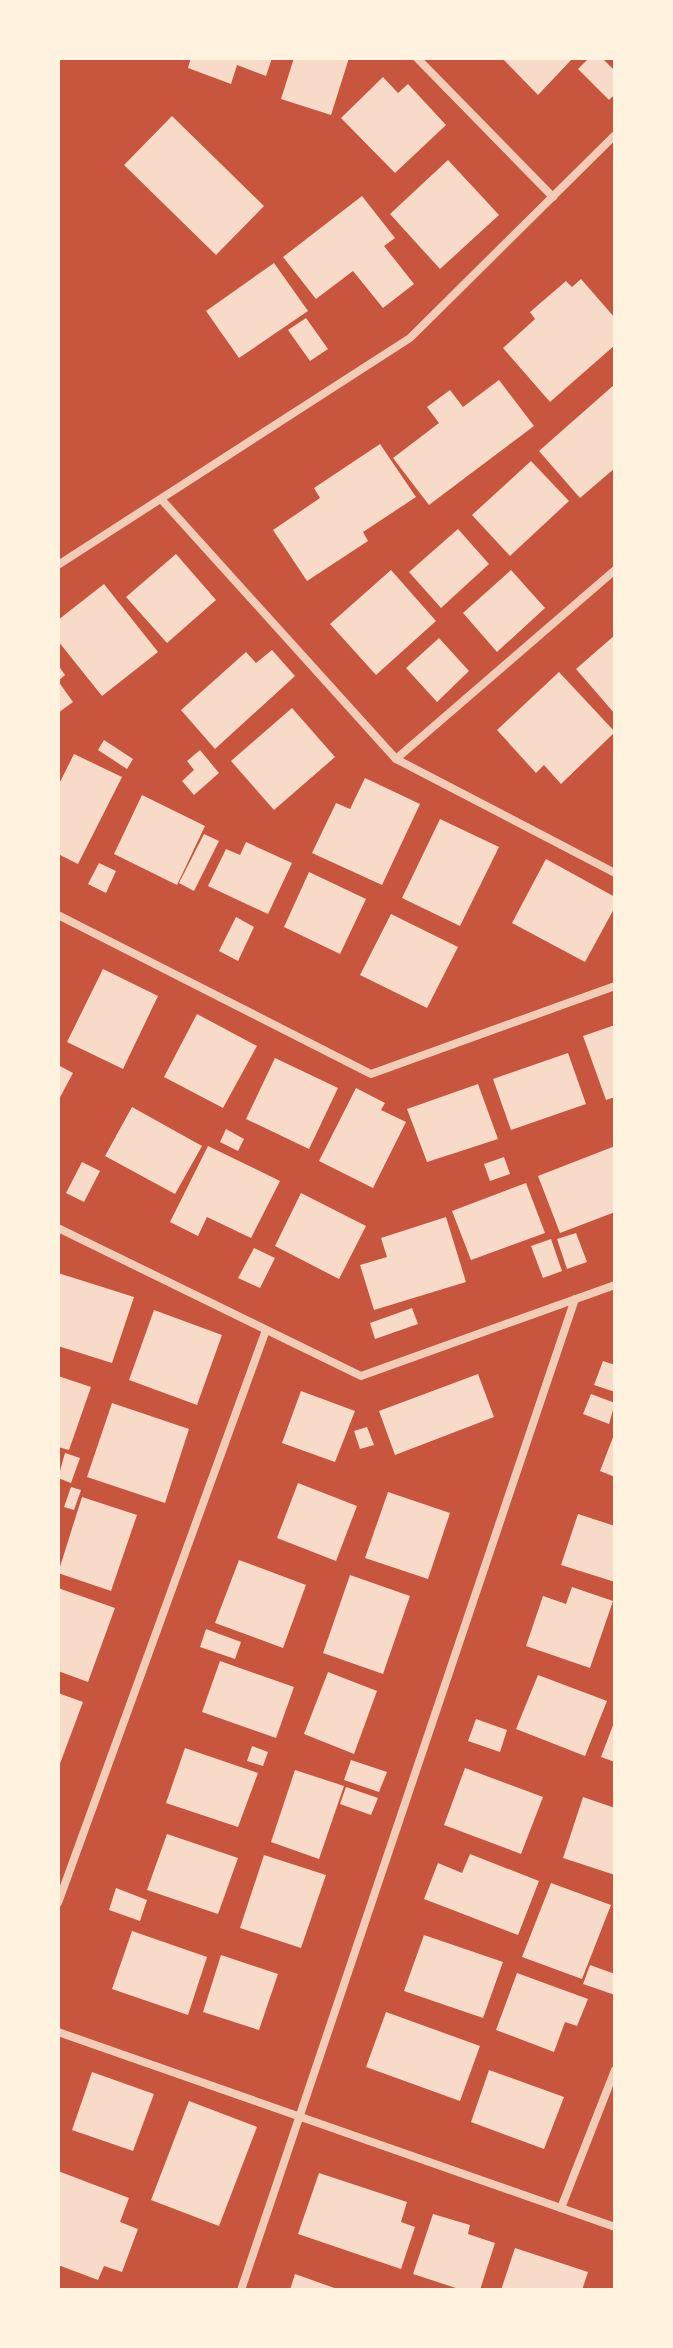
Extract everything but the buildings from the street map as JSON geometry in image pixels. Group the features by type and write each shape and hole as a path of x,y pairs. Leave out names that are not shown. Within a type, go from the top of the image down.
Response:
{"street":[{"path":"417,58 553,197"},
{"path":"58,565 410,338 615,135"},
{"path":"161,499 396,759 615,873"},
{"path":"396,759 615,570"},
{"path":"58,915 371,1074 615,986"},
{"path":"58,1228 361,1376 615,1285"},
{"path":"241,2290 575,1299"},
{"path":"58,1903 266,1330"},
{"path":"58,2032 615,2227"},
{"path":"561,2208 615,2070"}]}
